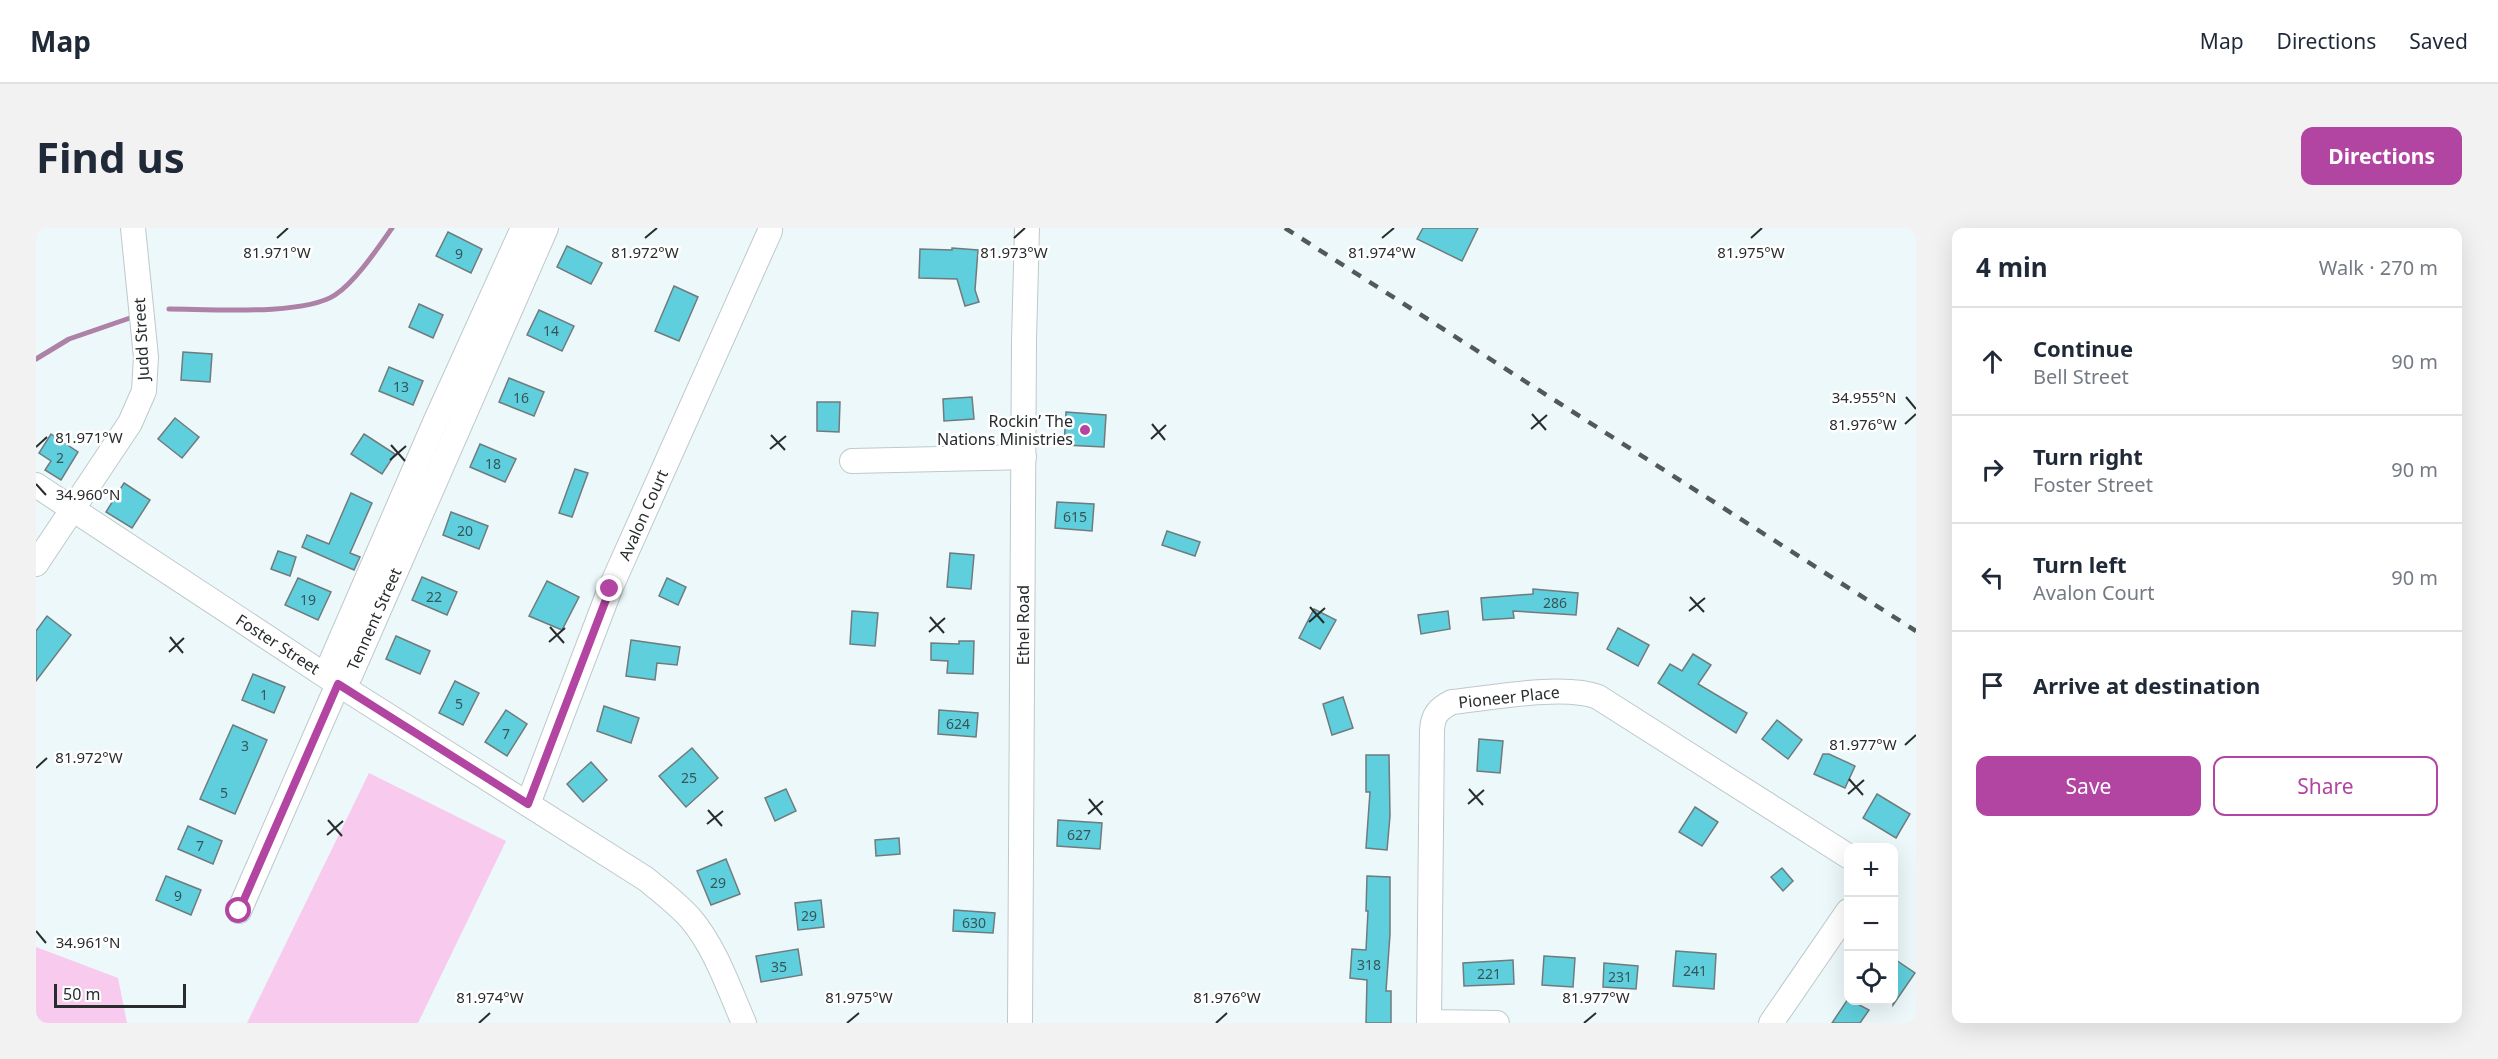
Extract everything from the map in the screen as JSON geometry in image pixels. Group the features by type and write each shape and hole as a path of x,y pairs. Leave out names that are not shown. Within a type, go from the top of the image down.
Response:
{"street":[{"name":"Judd Street","path":"36,564 130,423 144,391 146,357 133,228"},
{"name":"Tennent Street","path":"523,228 432,430 332,662 338,684 350,676 546,228"},
{"name":"Ethel Road","path":"1020,1023 1024,340 1027,228"},
{"name":"Avalon Court","path":"528,804 610,589 770,231"},
{"path":"852,461 1024,458"},
{"name":"Foster Street","path":"36,484 338,684 646,879 671,898 692,920 709,946 744,1023"},
{"path":"239,911 338,684"},
{"name":"Pioneer Place","path":"1497,1023 1429,1022 1432,730 1433,717 1440,707 1452,702 1565,691 1576,691 1598,697 1844,853"},
{"path":"1771,1023 1844,917"}],"shaded area":[{"path":"369,773 506,841 418,1023 247,1023"},
{"path":"36,947 118,978 127,1023 36,1023"}],"building":[{"path":"1423,228 1478,228 1462,261 1417,239"},
{"path":"448,232 482,249 471,273 436,256"},
{"path":"567,246 602,263 591,284 557,267"},
{"path":"952,248 978,250 975,290 979,302 965,306 957,279 919,278 920,249 952,250"},
{"path":"674,286 698,297 679,341 655,331"},
{"path":"419,304 443,315 433,338 409,327"},
{"path":"539,310 574,326 562,351 527,335"},
{"path":"183,352 212,354 210,382 181,380"},
{"path":"389,367 423,381 413,405 379,391"},
{"path":"509,378 544,392 534,416 499,402"},
{"path":"972,397 974,419 944,421 943,399"},
{"path":"817,402 840,402 839,432 817,431"},
{"name":"Rockin’ The Nations Ministries","path":"1066,412 1106,415 1104,447 1064,445"},
{"path":"175,418 199,437 182,458 158,439"},
{"path":"51,434 78,452 61,480 45,470 51,461 39,453"},
{"path":"364,434 395,454 382,474 351,454"},
{"path":"480,444 516,459 505,482 470,467"},
{"path":"575,469 588,473 572,517 559,513"},
{"path":"124,483 150,500 132,528 106,512"},
{"path":"351,493 372,503 350,553 360,557 354,570 302,547 307,535 329,544"},
{"path":"1057,502 1094,504 1092,531 1055,528"},
{"path":"451,512 488,526 479,549 443,535"},
{"path":"1167,531 1200,542 1195,556 1162,545"},
{"path":"278,551 296,557 290,576 271,569"},
{"path":"950,553 974,555 971,589 947,587"},
{"path":"422,577 457,592 447,615 412,600"},
{"path":"298,578 331,592 318,620 285,605"},
{"path":"667,578 686,587 678,605 659,596"},
{"path":"547,581 579,597 562,630 529,616"},
{"path":"1533,589 1578,593 1576,615 1513,611 1514,618 1483,620 1481,598 1533,594"},
{"path":"1314,609 1336,620 1320,649 1299,638"},
{"path":"852,611 878,613 875,646 850,644"},
{"path":"1448,611 1450,629 1421,634 1418,615"},
{"path":"47,616 71,635 36,681 36,631"},
{"path":"1618,628 1649,645 1638,666 1607,649"},
{"path":"396,636 430,651 420,674 386,659"},
{"path":"631,640 680,647 677,665 657,663 655,680 626,676"},
{"path":"959,641 974,641 973,674 947,673 948,661 931,660 931,643 959,644"},
{"path":"1693,654 1711,665 1698,684 1747,713 1736,733 1658,683 1670,664 1682,671"},
{"path":"253,674 285,687 274,713 242,700"},
{"path":"455,681 479,693 463,725 439,713"},
{"path":"1343,697 1353,728 1332,735 1323,704"},
{"path":"604,706 639,718 631,743 597,731"},
{"path":"506,710 527,724 507,756 485,742"},
{"path":"939,710 978,713 976,737 938,734"},
{"path":"1777,720 1802,740 1788,759 1762,739"},
{"path":"233,725 267,740 235,814 200,799"},
{"path":"1479,739 1503,741 1500,773 1477,771"},
{"path":"692,748 718,778 686,807 659,776"},
{"path":"1823,754 1829,754 1855,766 1845,788 1814,774"},
{"path":"1366,755 1389,755 1390,816 1387,850 1366,848 1370,792 1366,792"},
{"path":"591,762 607,780 583,802 567,784"},
{"path":"786,789 796,811 775,821 765,798"},
{"path":"1877,794 1910,814 1896,838 1863,818"},
{"path":"1695,807 1718,822 1702,846 1679,832"},
{"path":"1058,820 1102,823 1100,849 1057,846"},
{"path":"188,826 222,841 213,864 178,849"},
{"path":"899,838 900,854 876,856 875,840"},
{"path":"726,859 740,894 711,905 697,871"},
{"path":"1782,868 1793,881 1783,891 1771,877"},
{"path":"166,876 201,890 191,915 156,900"},
{"path":"1367,876 1390,877 1390,934 1386,991 1391,991 1391,1023 1366,1023 1367,980 1350,978 1352,949 1366,950"},
{"path":"821,900 824,927 798,930 795,903"},
{"path":"954,910 995,913 993,933 953,931"},
{"path":"798,949 802,975 761,982 756,956"},
{"path":"1676,951 1716,954 1714,989 1673,986"},
{"path":"1544,956 1575,958 1573,987 1542,985"},
{"path":"1513,960 1514,984 1464,986 1463,963"},
{"path":"1898,961 1915,973 1898,998"},
{"path":"1604,963 1638,966 1636,989 1603,987"},
{"path":"1844,1005 1859,1005 1869,1010 1860,1023 1832,1023"}],"waterway":[{"path":"169,309 279,309 320,302 335,295 350,282 392,228"},
{"path":"36,359 69,339 130,318"}],"railway":[{"path":"1285,228 1916,631"}],"place":[{"name":"Rockin’ The Nations Ministries","path":"1085,430"}],"route":[{"path":"239,911 338,684 528,804 610,589"}]}
